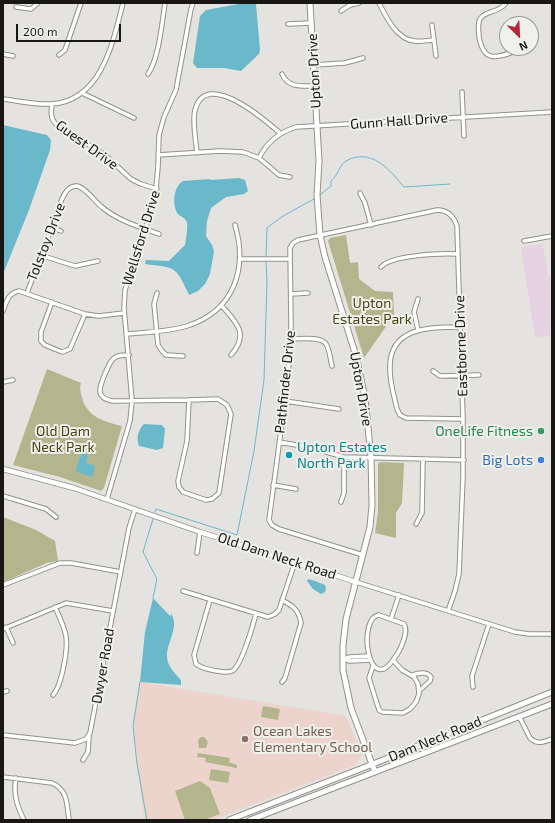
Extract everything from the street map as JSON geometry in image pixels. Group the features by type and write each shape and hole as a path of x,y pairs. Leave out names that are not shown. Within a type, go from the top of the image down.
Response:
{"main road":[{"name":"Upton Drive","path":"310,3 319,161 317,206 320,235 325,257 356,356 365,398 370,457 371,516 363,555 346,619 343,660 345,683 351,708 376,772"},
{"name":"Dam Neck Road","path":"229,820 552,692"},
{"name":"Dam Neck Road","path":"250,820 552,704"},
{"path":"515,707 519,716"},
{"path":"248,813 250,820"}],"street":[{"path":"16,7 31,9 38,3"},
{"path":"59,55 65,50 81,3"},
{"path":"3,99 52,104 65,102 82,93 94,80 106,60 113,41 123,3"},
{"path":"148,74 152,68 156,54 165,3"},
{"name":"Wellsford Drive","path":"107,499 126,433 132,401 124,299 127,282 146,229 157,189 159,135 164,118 176,90 193,3"},
{"path":"341,11 350,5 359,3"},
{"path":"379,3 391,23 403,37 415,41 434,40"},
{"path":"499,56 487,54 481,46 478,29 480,19 484,14 500,9 506,3"},
{"path":"288,24 312,23"},
{"path":"432,25 436,56"},
{"path":"3,54 13,56"},
{"path":"314,65 345,63 363,58"},
{"path":"282,74 285,80 291,84 315,86"},
{"path":"462,92 464,136"},
{"path":"82,93 134,118"},
{"path":"197,153 195,110 200,100 211,94 226,96 244,105 280,134"},
{"name":"Guest Drive","path":"52,104 51,116 52,120 57,125 105,155 131,179 157,189"},
{"name":"Gunn Hall Drive","path":"259,158 268,145 280,134 296,127 463,116 552,112"},
{"path":"158,155 243,152 259,158 276,174 290,176"},
{"name":"Tolstoy Drive","path":"27,293 40,255 65,192 70,187 76,186 84,189 103,208 114,216 146,229"},
{"path":"360,193 366,203 371,225"},
{"name":"Eastborne Drive","path":"320,235 437,210 443,211 452,217 456,224 464,460 459,574 448,611"},
{"path":"126,334 180,328 195,323 210,315 221,306 230,294 236,281 240,259 239,243 235,225"},
{"path":"51,227 61,231"},
{"path":"146,229 159,234"},
{"name":"Pathfinder Drive","path":"320,235 295,241 290,248 291,339 288,378 268,517 272,525 280,530 363,555"},
{"path":"524,241 552,236"},
{"path":"381,268 389,262 421,255 458,254"},
{"path":"40,255 75,266 98,261"},
{"path":"240,259 290,259"},
{"path":"3,311 11,294 19,291 85,314 100,316 124,313"},
{"path":"157,293 154,304 158,345 166,355 183,356"},
{"path":"291,294 308,293"},
{"path":"418,299 414,312 418,330"},
{"path":"52,302 40,336 43,344 48,347 62,352 70,349 85,314"},
{"path":"221,306 236,321 240,328 240,340 236,350 231,355"},
{"path":"460,327 431,327 408,334 400,341 394,350 391,357 390,374 398,412 406,418 463,419"},
{"path":"291,339 316,339 323,341 327,346 332,366"},
{"path":"129,355 117,357 112,361 106,373 100,392 104,398 109,401 189,400 220,400 227,404 231,414 219,491 215,498 209,500 183,492 178,484 187,441 189,400"},
{"path":"433,371 440,376 479,375"},
{"path":"3,382 13,380"},
{"path":"285,402 339,409"},
{"path":"279,442 308,447 344,457 464,460"},
{"path":"342,502 344,493 344,457"},
{"path":"416,524 422,513 424,459"},
{"name":"Old Dam Neck Road","path":"3,469 74,488 200,532 489,624 529,634 552,634"},
{"path":"273,485 296,489"},
{"path":"3,496 46,509 56,517"},
{"name":"Dwyer Road","path":"83,760 88,752 89,736 92,730 129,528 135,509"},
{"path":"198,552 200,532"},
{"path":"3,585 60,563 71,562 121,572"},
{"path":"183,591 256,614 268,617 272,616 279,610 295,562"},
{"path":"391,619 399,595"},
{"path":"210,600 194,656 196,664 202,668 227,672 235,670 239,664 256,614"},
{"path":"282,600 295,607 300,615 301,623 285,678 282,682"},
{"path":"13,643 5,628 61,604 70,603 113,611"},
{"path":"53,695 58,688 66,648 64,630 55,607"},
{"path":"379,615 391,619 404,624 406,630 401,648 393,660 384,669 378,669 374,666 370,658 368,634 372,619 375,616 379,615"},
{"path":"473,687 472,676 489,624"},
{"path":"343,660 350,657 370,658"},
{"path":"374,666 369,678 380,711 400,713 407,711 416,702 419,691 418,684 412,675 402,670 393,660"},
{"path":"412,675 426,673 431,677 430,681 419,691"},
{"path":"519,716 532,740 539,743 552,739"},
{"path":"3,735 76,743 89,736"},
{"path":"3,777 52,783 59,787 67,799 69,820"},
{"path":"16,778 15,797 24,820"}],"shaded area":[{"path":"543,244 548,276 552,276 552,335 535,338 521,247"},
{"name":"Ocean Lakes Elementary School","path":"140,682 346,716 362,755 355,765 213,820 144,820 133,726"}],"green space":[{"name":"Upton Estates Park","path":"346,235 350,263 358,262 359,279 375,291 393,292 394,315 364,358 328,241 330,238"},
{"name":"Old Dam Neck Park","path":"47,369 81,383 80,389 82,398 88,410 98,418 109,423 122,426 104,488 101,491 60,477 13,465"},
{"path":"380,462 404,463 402,503 396,513 396,538 375,533 378,511 378,464"},
{"path":"3,517 36,530 55,541 58,561 47,563 3,582"},
{"path":"263,706 280,709 278,720 261,717"},
{"path":"201,737 204,737 208,742 206,748 199,748 198,740"},
{"path":"198,753 230,758 229,762 237,765 237,768 205,762 206,758 197,757"},
{"path":"211,769 230,772 228,783 209,780"},
{"path":"200,781 210,788 220,814 204,820 185,820 175,791"}],"water":[{"path":"244,3 256,4 260,50 259,54 241,71 224,68 197,68 193,63 200,16 206,10"},
{"path":"3,125 47,135 51,140 50,150 29,210 3,274"},
{"path":"239,178 245,180 248,191 244,194 226,197 211,208 207,221 206,236 214,251 210,274 205,284 198,291 189,295 181,278 173,270 163,266 145,264 146,260 169,261 185,245 187,223 185,219 176,211 174,202 175,192 183,181"},
{"path":"144,424 162,425 165,429 163,448 157,450 139,446 138,434"},
{"path":"82,453 88,455 86,463 95,466 92,477 75,471"},
{"path":"308,579 325,585 325,592 321,594 313,589 307,581"},
{"path":"153,598 170,616 171,614 173,619 174,624 168,646 167,660 170,667 181,680 181,685 140,682 145,632"}],"waterway":[{"path":"320,195 331,186 331,181 344,163 355,157 364,157 379,162 393,174 404,187 450,184"},
{"path":"266,256 267,228 283,216 314,199"},
{"path":"155,512 156,509 237,535 254,451 264,380 267,281 266,262"},
{"path":"153,519 143,552 157,579 153,598"},
{"path":"140,682 133,726 137,764 147,820"}],"place":[{"name":"OneLife Fitness","path":"541,431"},
{"name":"Upton Estates North Park","path":"289,455"},
{"name":"Big Lots","path":"541,460"},
{"name":"Ocean Lakes Elementary School","path":"245,739"}]}
